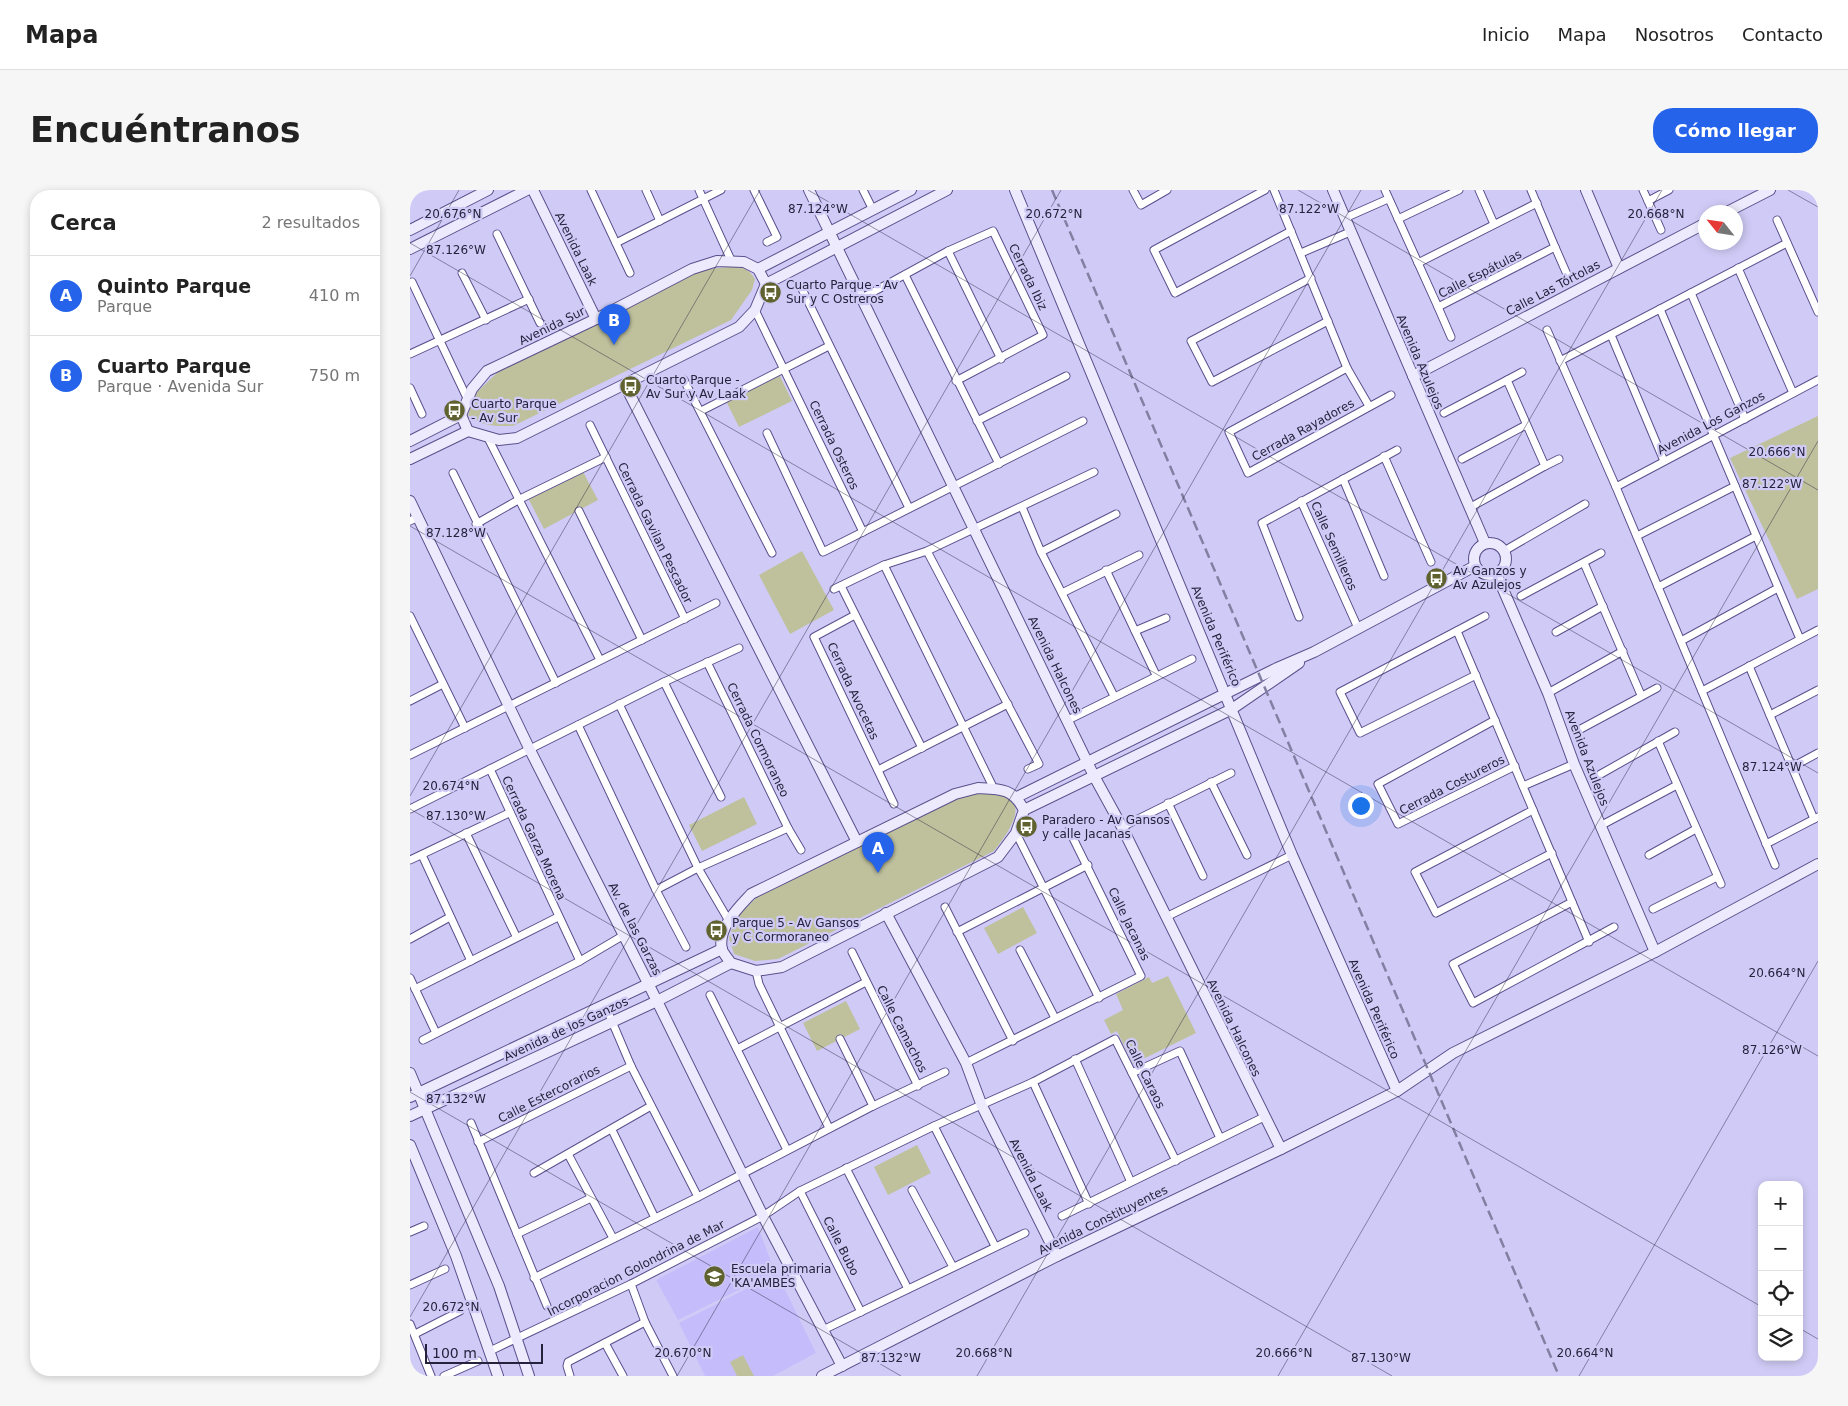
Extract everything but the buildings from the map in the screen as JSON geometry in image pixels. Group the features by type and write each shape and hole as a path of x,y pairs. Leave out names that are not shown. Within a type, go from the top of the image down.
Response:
{"main road":[{"path":"410,230 488,190"},
{"path":"410,249 527,190"},
{"name":"Avenida Laak","path":"533,190 596,319"},
{"name":"Avenida Halcones","path":"809,190 837,247 866,296 953,488 1094,776 1122,827 1166,917 1260,1118 1281,1149"},
{"path":"410,440 461,415 468,430 499,440 517,438 625,385 739,327 757,315 766,284 758,269 911,190"},
{"path":"766,284 947,190"},
{"name":"Avenida Periférico","path":"1015,190 1292,855 1397,1091"},
{"name":"Avenida Azulejos","path":"1333,190 1485,543"},
{"path":"1586,190 1619,268"},
{"path":"1741,205 1770,190"},
{"name":"Calle Las Tórtolas","path":"1413,376 1698,228"},
{"name":"Avenida Sur","path":"461,415 465,394 472,389 487,371 596,319 692,269 717,260 731,260 744,262 758,269"},
{"path":"625,385 857,842"},
{"path":"410,460 468,430"},
{"name":"Av. de las Garzas","path":"410,501 414,519 513,703 526,752 620,938 648,982 763,1216 842,1366"},
{"path":"1485,543 1494,543 1504,550 1506,556 1504,566 1496,573 1482,573 1476,566 1475,552 1485,543"},
{"path":"1024,810 1017,797 994,788 978,788 955,794 751,894 734,912 729,921 723,935 722,949 731,963 756,971 782,967 998,857 1016,832 1024,810 1232,709 1257,692 1279,672 1476,566"},
{"name":"Avenida Azulejos","path":"1496,573 1548,693 1569,766 1600,826 1655,952"},
{"path":"1017,797 1253,680 1279,672"},
{"name":"Avenida Constituyentes","path":"822,1376 1057,1256 1281,1149 1397,1091 1453,1053 1655,952 1818,864"},
{"name":"Avenida Laak","path":"886,913 966,1063 982,1106 1057,1256"},
{"name":"Avenida de los Ganzos","path":"414,1094 605,1005 648,982 722,949"},
{"name":"Avenida de los Ganzos","path":"410,1116 610,1021 657,1001 731,963"},
{"path":"410,1073 414,1094 424,1110 499,1286 529,1376"},
{"path":"410,1145 456,1256 498,1376"}],"street":[{"path":"591,190 630,273"},
{"path":"646,190 660,221"},
{"path":"699,190 731,260"},
{"path":"616,243 722,190"},
{"path":"754,190 777,237 767,242"},
{"path":"864,190 873,210"},
{"path":"1133,190 1140,205 1167,190"},
{"path":"1265,190 1154,250 1175,293 1291,232"},
{"name":"Cerrada Rayadores","path":"1274,190 1347,368 1369,406"},
{"name":"Calle Espátulas","path":"1385,190 1438,308 1555,247"},
{"path":"1398,219 1459,190"},
{"path":"1479,190 1494,224"},
{"path":"1531,190 1569,279"},
{"path":"1643,190 1661,230"},
{"path":"1648,201 1669,190"},
{"path":"1345,218 1388,199"},
{"path":"1418,263 1536,203"},
{"path":"1777,220 1818,312"},
{"name":"Cerrada Ibiz","path":"866,296 948,251 993,231 1043,335 1001,359 956,381"},
{"path":"1301,253 1350,232"},
{"path":"496,234 540,324"},
{"path":"1560,362 1787,243"},
{"path":"948,251 1001,359"},
{"path":"1738,268 1794,393"},
{"path":"462,273 486,320"},
{"path":"905,275 998,464"},
{"path":"1311,278 1191,341 1212,382 1328,321"},
{"path":"412,282 465,394"},
{"path":"802,289 909,508"},
{"path":"1691,293 1745,419"},
{"path":"410,354 529,299"},
{"path":"1438,308 1451,337"},
{"path":"1660,309 1800,639"},
{"name":"Cerrada Osteros","path":"757,315 863,532"},
{"path":"1547,330 1637,536 1775,865"},
{"path":"1611,335 1664,461"},
{"path":"701,410 829,346"},
{"name":"Cerrada Rayadores","path":"1347,368 1229,432 1248,473 1391,395"},
{"path":"1444,413 1522,372"},
{"path":"977,421 1066,376"},
{"path":"684,380 701,410 772,553"},
{"path":"1507,380 1545,466"},
{"name":"Avenida Los Ganzos","path":"1616,487 1818,380"},
{"path":"410,388 422,414"},
{"path":"767,433 823,552 953,488 1082,421"},
{"name":"Cerrada Gavilan Pescador","path":"590,425 685,619"},
{"path":"1462,459 1526,425"},
{"path":"488,438 600,660"},
{"name":"Calle Semilleros","path":"1358,628 1302,501 1397,450"},
{"path":"1384,456 1431,562"},
{"name":"Cerrada Gavilan Pescador","path":"476,524 606,457"},
{"path":"1469,508 1559,459"},
{"path":"922,748 855,614 838,588 884,566 927,551 1094,472"},
{"path":"453,473 476,524 556,683"},
{"path":"1342,479 1384,576"},
{"path":"1637,536 1735,486"},
{"path":"1299,617 1262,523 1302,501"},
{"path":"1504,550 1586,504"},
{"path":"1022,507 1041,552 1114,696"},
{"path":"579,511 642,640"},
{"path":"1041,552 1116,514"},
{"path":"1658,587 1756,536"},
{"path":"927,551 1039,764 1028,769"},
{"path":"1521,596 1601,553"},
{"path":"1062,593 1138,555"},
{"path":"1584,563 1641,695"},
{"path":"884,566 994,788"},
{"path":"1106,570 1156,675"},
{"path":"1681,641 1778,588"},
{"name":"Cerrada Gavilan Pescador","path":"410,755 716,603"},
{"path":"1556,632 1603,606"},
{"name":"Cerrada Avocetas","path":"855,614 814,636 894,804"},
{"path":"410,616 465,728"},
{"path":"1476,675 1360,733 1340,692 1485,616"},
{"path":"1135,631 1166,618"},
{"path":"1702,691 1818,630"},
{"name":"Cerrada Costureros","path":"1457,631 1589,942"},
{"path":"526,752 664,682 739,648"},
{"path":"1548,693 1623,651"},
{"path":"1068,720 1156,675 1192,659"},
{"name":"Cerrada Cormoraneo","path":"708,662 788,828 801,850"},
{"path":"1749,666 1816,818 1766,844"},
{"path":"1253,680 1257,692"},
{"path":"664,682 721,798"},
{"path":"410,701 443,684"},
{"path":"1576,730 1656,688"},
{"path":"1770,715 1818,690"},
{"path":"619,704 698,868 729,921"},
{"path":"878,770 1008,704"},
{"name":"Cerrada Costureros","path":"1496,720 1378,784 1398,824 1515,766"},
{"path":"578,725 656,890 686,947"},
{"path":"1599,775 1674,732"},
{"path":"1653,909 1719,881 1658,741"},
{"name":"Cerrada Garza Morena","path":"410,809 526,752"},
{"path":"1792,767 1818,753"},
{"path":"1523,786 1569,766"},
{"name":"Cerrada Garza Morena","path":"490,770 580,961"},
{"path":"1122,827 1231,773"},
{"path":"1211,782 1247,855"},
{"path":"1600,826 1677,785"},
{"path":"1168,803 1202,876"},
{"path":"1533,810 1414,872 1436,913 1552,853"},
{"path":"410,860 509,813"},
{"path":"656,890 698,868 788,828"},
{"path":"1649,855 1696,829"},
{"name":"Calle Jacanas","path":"966,1063 1142,976 1069,830"},
{"path":"1016,832 1099,998"},
{"path":"466,833 516,936"},
{"path":"422,855 471,961"},
{"path":"1166,917 1292,855"},
{"path":"957,932 1088,865"},
{"path":"1572,902 1453,964 1473,1004 1614,927"},
{"path":"945,907 1013,1041"},
{"path":"410,939 450,917"},
{"name":"Cerrada Garza Morena","path":"415,989 516,936 558,917"},
{"path":"423,1040 580,961 620,938"},
{"path":"1020,950 1055,1018"},
{"name":"Calle Camachos","path":"852,952 918,1086"},
{"path":"756,971 758,984 829,1128"},
{"path":"410,978 436,1033"},
{"name":"Calle Camachos","path":"737,1049 778,1026 866,982"},
{"path":"710,995 787,1150"},
{"path":"605,1005 610,1021 631,1066 698,1198"},
{"path":"840,1039 873,1106"},
{"name":"Calle Caraos","path":"982,1106 1033,1082 1115,1039 1176,1161"},
{"path":"1132,1073 1180,1051 1220,1138"},
{"path":"1074,1059 1130,1180"},
{"name":"Calle Estercorarios","path":"478,1142 631,1066"},
{"path":"534,1278 698,1198 829,1128 945,1072"},
{"path":"1033,1082 1090,1204"},
{"path":"534,1174 651,1106"},
{"path":"763,1216 800,1191 934,1126 982,1106"},
{"path":"1062,1216 1090,1204 1130,1180 1176,1161 1260,1118"},
{"path":"470,1123 547,1306"},
{"path":"934,1126 995,1246"},
{"path":"612,1130 655,1218"},
{"path":"568,1154 613,1238"},
{"path":"846,1168 908,1289"},
{"path":"912,1190 953,1267"},
{"name":"Calle Bubo","path":"800,1191 861,1312"},
{"path":"517,1234 590,1198"},
{"name":"Incorporacion Golondrina de Mar","path":"490,1351 530,1334 763,1216"},
{"path":"410,1232 424,1226"},
{"path":"823,1330 1025,1233"},
{"path":"410,1285 445,1269"},
{"path":"631,1284 645,1322 673,1376"},
{"path":"415,1334 460,1311"},
{"path":"570,1376 566,1366 568,1362 645,1322"},
{"path":"410,1324 431,1376"},
{"path":"605,1343 622,1376"},
{"path":"444,1376 478,1361"}],"shaded area":[{"name":"Escuela primaria 'KA'AMBES","path":"758,1227 775,1272 678,1320 656,1280"},
{"path":"777,1273 816,1353 773,1376 705,1376 679,1323"}],"green space":[{"path":"728,267 744,268 755,279 752,290 731,320 513,426 483,424 468,415 474,395 499,371 692,271"},
{"path":"778,372 792,401 739,427 725,399"},
{"path":"1818,416 1818,589 1797,599 1730,458"},
{"path":"581,468 598,500 544,529 527,496"},
{"path":"802,551 834,610 790,634 759,575"},
{"path":"974,794 1002,795 1011,799 1015,805 1015,813 1009,830 994,851 778,959 755,961 734,954 729,938 735,919 760,894 956,799"},
{"path":"744,797 757,824 702,851 689,825"},
{"path":"1023,907 1037,933 998,954 984,928"},
{"path":"1168,976 1196,1033 1133,1064 1117,1031 1111,1034 1104,1020 1123,1010 1116,994 1149,977 1152,983"},
{"path":"846,1001 860,1029 817,1051 803,1023"},
{"path":"917,1145 931,1173 888,1195 874,1167"},
{"path":"743,1355 754,1376 737,1376 730,1362"}],"railway":[{"path":"1052,190 1559,1376"}],"place":[{"name":"Cuarto Parque - Av Sur y C Ostreros","path":"770,292"},
{"name":"Cuarto Parque","path":"614,345"},
{"name":"Cuarto Parque - Av Sur y Av Laak","path":"630,387"},
{"name":"Cuarto Parque - Av Sur","path":"455,411"},
{"name":"Av Ganzos y Av Azulejos","path":"1437,578"},
{"name":"Paradero - Av Gansos y calle Jacanas","path":"1026,827"},
{"name":"Quinto Parque","path":"878,873"},
{"name":"Parque 5 - Av Gansos y C Cormoraneo","path":"716,930"},
{"name":"Escuela primaria 'KA'AMBES","path":"715,1276"}]}
